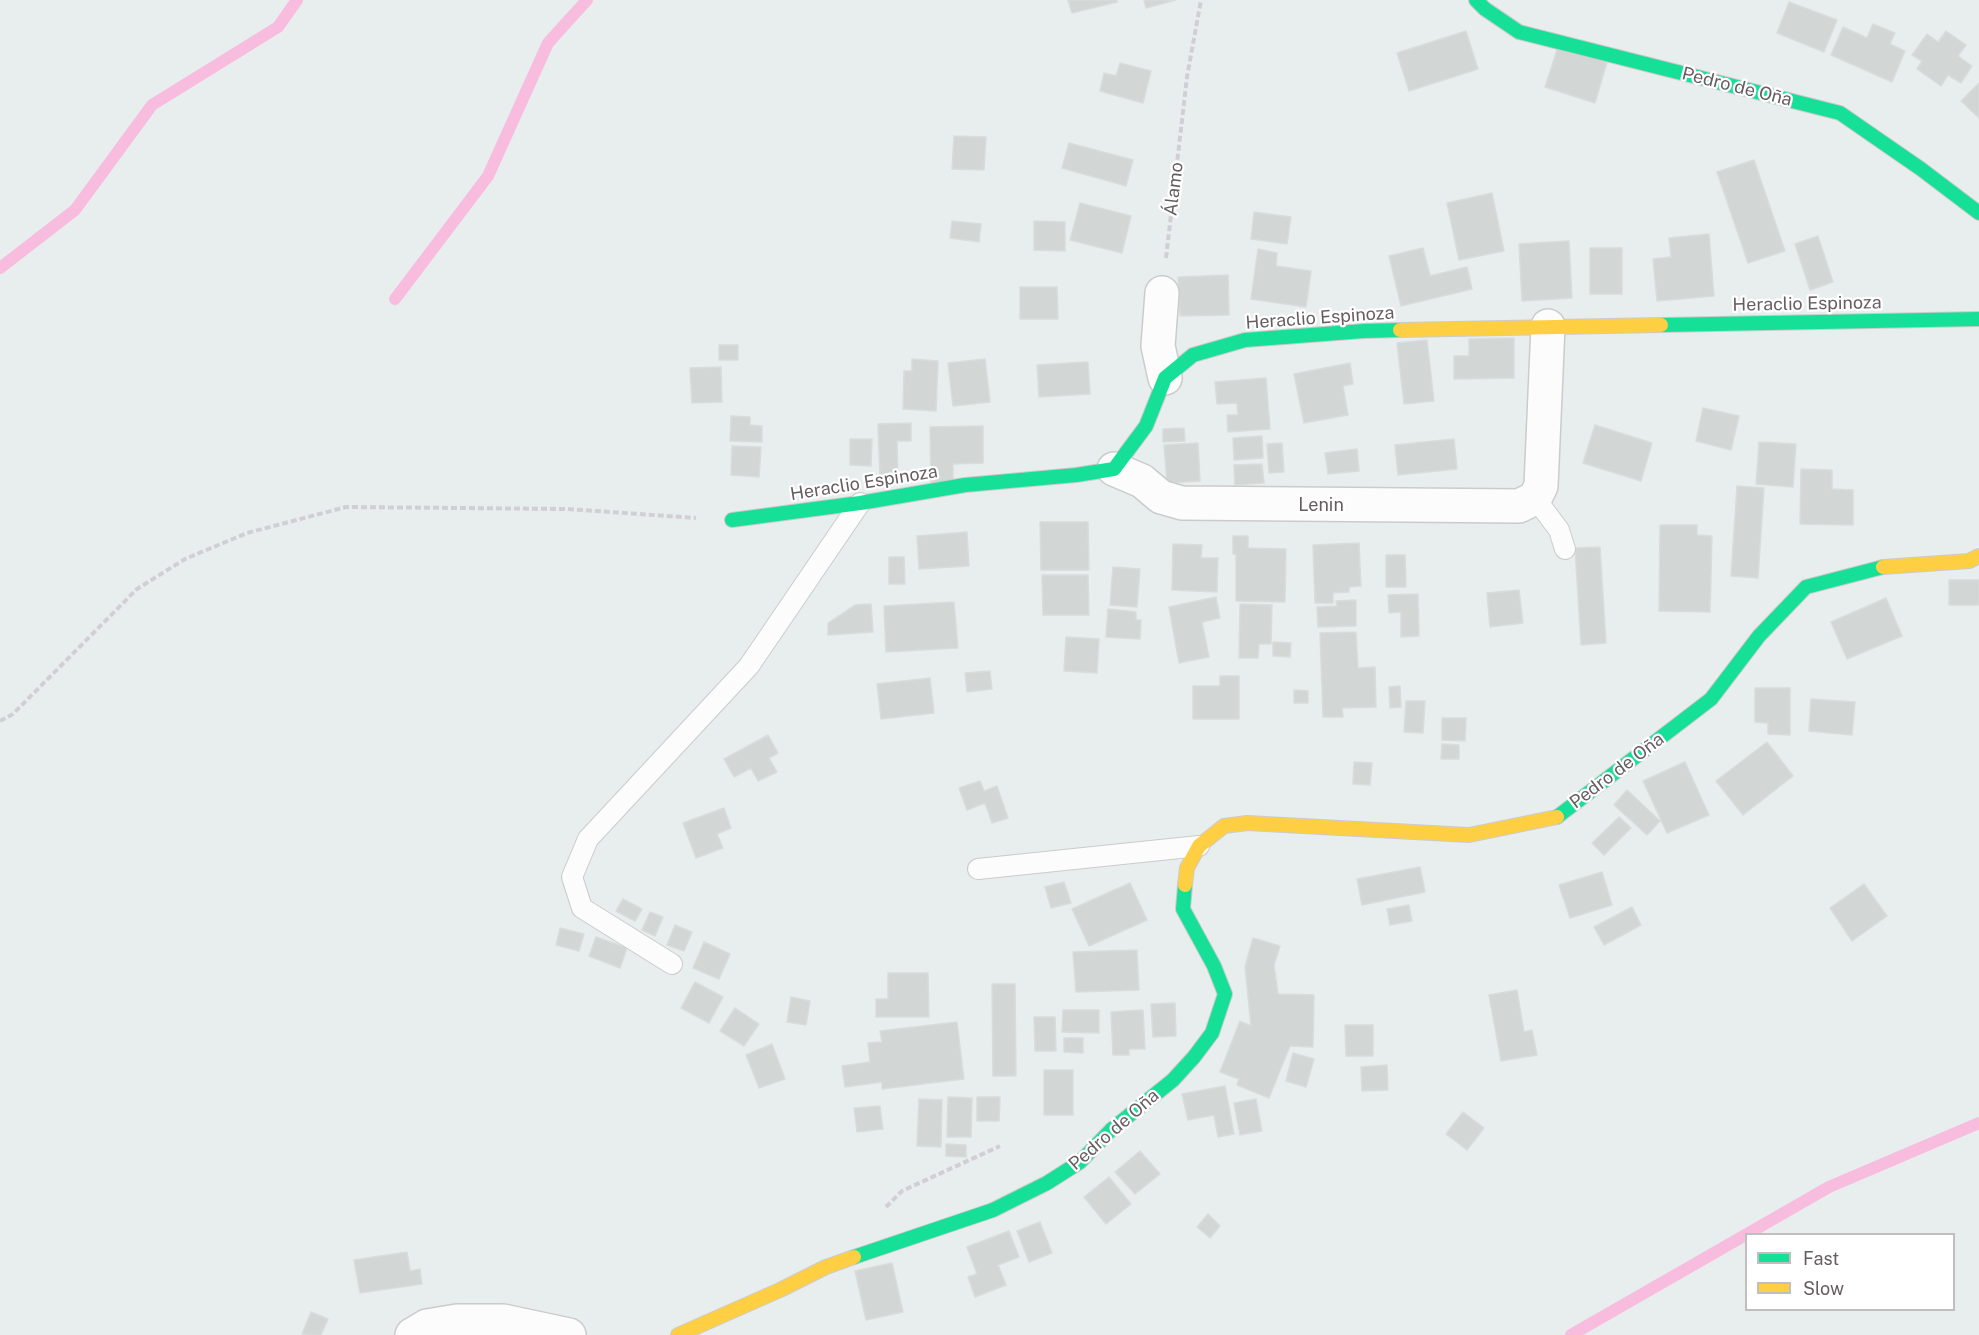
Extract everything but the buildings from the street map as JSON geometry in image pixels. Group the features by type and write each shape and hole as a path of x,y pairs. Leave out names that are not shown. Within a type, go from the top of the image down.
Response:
{"street":[{"name":"Pedro de Oña","path":"1476,0 1485,9 1519,32 1840,113 1922,169 1979,213"},
{"path":"1162,293 1158,346 1165,378"},
{"name":"Heraclio Espinoza","path":"732,520 860,503 965,485 1076,475 1114,469 1146,426 1165,378 1193,355 1245,340 1364,331 1979,319"},
{"path":"1535,498 1541,486 1548,326"},
{"name":"Lenin","path":"1114,469 1142,481 1161,497 1182,503 1519,506 1535,498"},
{"name":"Pedro de Oña","path":"678,1335 826,1267 993,1210 1047,1183 1080,1162 1111,1130 1173,1080 1212,1033 1225,994 1214,966 1183,909 1187,868 1199,846 1224,826 1247,823 1469,835 1556,818 1711,699 1759,636 1806,587 1876,568 1969,561 1979,556"},
{"path":"412,1335 427,1326 457,1321 503,1321 569,1335"}],"lane":[{"path":"1535,498 1559,530 1565,549"},
{"path":"672,964 582,908 572,877 588,839 749,666 860,503"},
{"path":"978,869 1199,846"}],"path":[{"name":"Álamo","path":"1162,293 1187,77 1201,0"},
{"path":"0,722 14,714 137,589 185,559 247,533 346,507 567,509 732,520"}],"waterway":[{"path":"0,268 75,210 152,105 278,27 297,0"},
{"path":"395,299 488,176 548,43 587,0"},
{"path":"1749,1233 1829,1187 1979,1123"},
{"path":"1571,1335 1745,1235"}],"traffic: fast":[{"path":"1476,0 1485,9 1519,32 1840,113 1921,169 1979,213"},
{"path":"1661,325 1979,319"},
{"path":"732,520 860,503 965,485 1076,475 1114,469 1146,426 1165,378 1193,355 1245,340 1400,330"},
{"path":"1557,817 1711,699 1759,636 1806,587 1883,567"},
{"path":"854,1257 993,1210 1047,1183 1080,1162 1111,1130 1173,1080 1194,1057 1212,1033 1225,994 1214,966 1183,909 1185,885"}],"traffic: slow":[{"path":"1400,330 1661,325"},
{"path":"1883,567 1969,561 1979,556"},
{"path":"1185,885 1187,868 1199,846 1224,826 1247,823 1469,835 1557,817"},
{"path":"678,1335 826,1267 854,1257"}]}
